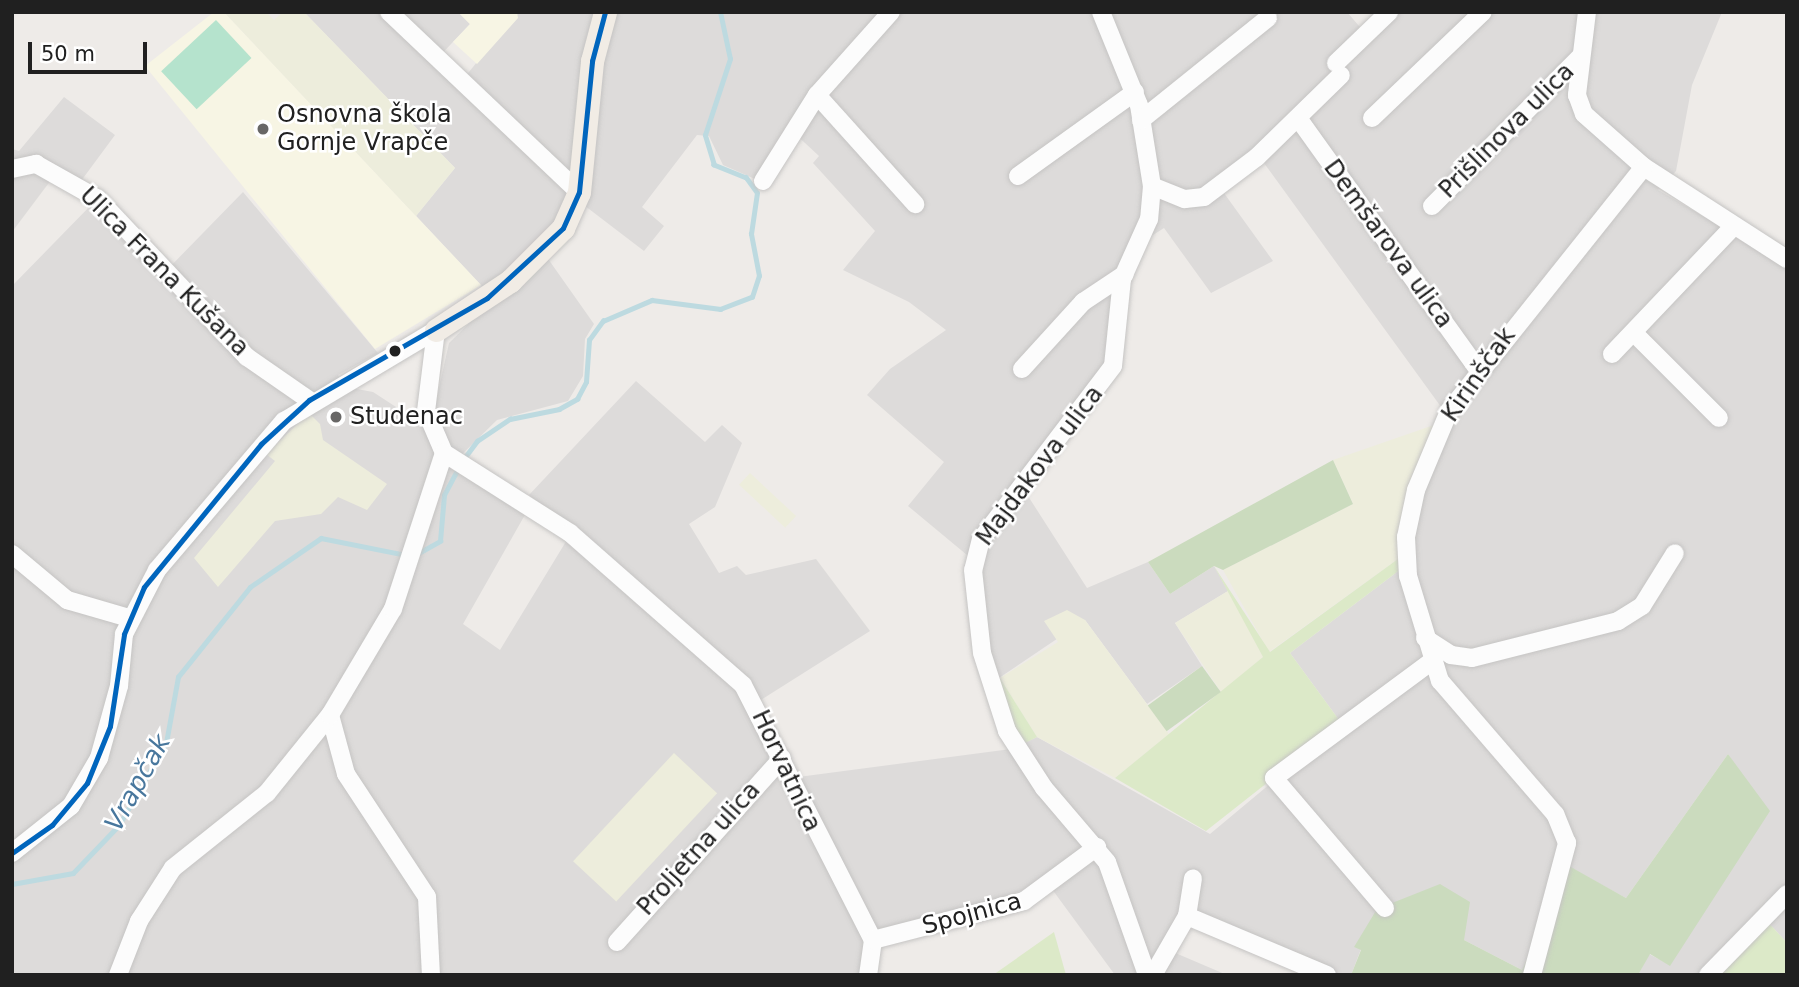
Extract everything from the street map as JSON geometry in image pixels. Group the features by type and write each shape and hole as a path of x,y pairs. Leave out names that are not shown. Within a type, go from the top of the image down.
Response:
{"main road":[{"path":"436,330 538,258 563,229 579,192 592,61 605,12"}],"street":[{"path":"389,12 579,192"},
{"path":"763,181 817,95 891,12"},
{"name":"Majdakova ulica","path":"1101,12 1135,92 1141,120 1152,186 1144,240 1125,274 1113,366 981,539 973,570 982,653 1007,731 1044,789 1097,847 1122,892 1147,975"},
{"path":"1152,186 1185,199 1204,197 1298,118 1389,12"},
{"path":"1372,118 1483,12"},
{"name":"Prišlinova ulica","path":"1587,12 1581,56 1580,109 1644,167 1733,227 1787,259"},
{"path":"1141,120 1268,18"},
{"name":"Prišlinova ulica","path":"1432,206 1581,56"},
{"path":"1018,176 1135,92"},
{"path":"817,95 915,204"},
{"name":"Demšarova ulica","path":"1298,118 1478,369"},
{"name":"Ulica Frana Kušana","path":"12,169 36,164 98,199 247,357 309,400"},
{"name":"Kirinščak","path":"1532,975 1566,856 1563,827 1440,681 1408,576 1406,537 1416,490 1446,418 1478,369 1644,167"},
{"path":"1612,354 1733,227"},
{"path":"1022,369 1083,302 1125,274"},
{"path":"12,853 71,806 99,758 129,618 157,570 200,526 261,444 309,400 436,330"},
{"path":"118,975 139,922 173,868 268,793 330,715 412,565 415,543 455,462 426,411 436,330"},
{"path":"1634,333 1718,418"},
{"name":"Horvatnica","path":"455,462 570,533 719,661 743,685 873,940"},
{"path":"1425,638 1451,655 1472,658 1618,621 1642,606 1675,553"},
{"path":"12,554 67,600 129,618"},
{"path":"1385,908 1274,778 1432,661"},
{"path":"330,715 346,774 427,898 431,975"},
{"name":"Proljetna ulica","path":"617,942 782,758"},
{"name":"Spojnica","path":"873,940 1024,901 1097,847"},
{"path":"1153,975 1187,916 1193,878"},
{"path":"1707,975 1787,894"},
{"path":"1187,916 1327,975"},
{"path":"868,975 873,940"}],"shaded area":[{"name":"Osnovna škola Gornje Vrapče","path":"214,12 224,12 481,285 375,349 145,66"},
{"path":"304,12 458,12 470,24 433,63 457,87 517,12 1347,12 1371,40 1389,12 1722,12 1692,85 1676,171 1658,190 1787,265 1787,943 1767,921 1700,975 1638,975 1649,954 1670,965 1714,894 1740,773 1728,754 1626,898 1569,867 1522,970 1464,940 1355,947 1361,949 1351,975 1314,975 1182,919 1166,949 1227,975 1115,975 1046,881 868,950 861,975 12,975 12,286 94,202 163,274 243,192 378,353 338,375 346,387 373,392 413,418 437,397 449,343 494,299 416,216 455,168","holes":["791,130 819,156 813,163 875,231 843,270 909,302 946,330 890,369 867,395 944,462 908,506 979,565 993,682 1085,620 1147,704 1202,666 1175,623 1228,591 1214,566 1170,594 1148,562 1087,588 1019,482 1110,359 1142,231 1153,235 1164,228 1211,293 1273,261 1216,182 1256,152 1452,422 1425,482 1413,549 1401,569 1290,653 1342,724 1210,834 1037,737 1011,749 783,779 748,708 870,631 816,559 746,575 737,566 719,573 689,524 715,507 742,443 722,425 705,442 636,381 529,495 573,530 500,650 463,624 526,513 450,466 497,420 568,401 583,376 585,339 594,324 539,246 572,196 644,251 664,226 642,207 697,135 709,136 723,165 755,179"]},
{"path":"458,12 517,12 518,18 477,64 453,42 470,24"},
{"path":"64,97 115,135 81,181 60,168 12,232 12,149 19,151"}],"green space":[{"path":"224,12 266,12 274,20 283,12 304,12 455,168 416,216"},
{"path":"216,20 251,58 197,109 161,71"},
{"path":"309,413 320,424 323,440 387,484 367,510 338,497 321,514 275,521 218,587 194,558 275,461 266,454"},
{"path":"1434,425 1398,559 1269,652 1223,570 1353,504 1333,460"},
{"path":"1333,460 1353,504 1223,570 1214,566 1170,594 1148,562"},
{"path":"750,473 796,516 785,528 739,485"},
{"path":"1398,559 1401,569 1290,653 1342,724 1206,831 1115,778 1263,657 1214,566 1270,652"},
{"path":"1228,591 1263,657 1221,692 1175,623"},
{"path":"1067,610 1085,620 1169,734 1115,778 1037,737 1000,678 1058,642 1044,621"},
{"path":"1202,666 1221,692 1167,731 1148,705"},
{"path":"1000,678 1037,737 1021,745 993,683"},
{"path":"674,753 717,793 616,901 573,861"},
{"path":"1728,754 1770,811 1670,966 1650,954 1638,975 1351,975 1361,950 1354,947 1377,909 1440,884 1470,902 1464,940 1522,970 1569,866 1626,898"},
{"path":"1767,921 1787,943 1787,975 1714,975"},
{"path":"1054,932 1066,975 993,975"}],"waterway":[{"name":"Vrapčak","path":"462,461 477,441 510,419 559,409 577,399 586,382 589,340 603,321 652,300 720,309 752,297 759,276 751,234 757,193 746,178 714,165 705,135 730,59 720,12"},
{"name":"Vrapčak","path":"415,555 440,541 444,495 458,469"},
{"name":"Vrapčak","path":"12,884 73,873 119,825 166,743 178,677 250,587 321,538 406,555"}],"transit line":[{"path":"12,853 52,825 87,783 110,726 124,634 144,587 261,444 309,400 487,298 563,228 579,192 592,61 605,12"}],"place":[{"name":"Osnovna škola Gornje Vrapče","path":"263,129"},
{"name":"Studenac","path":"336,417"}]}
